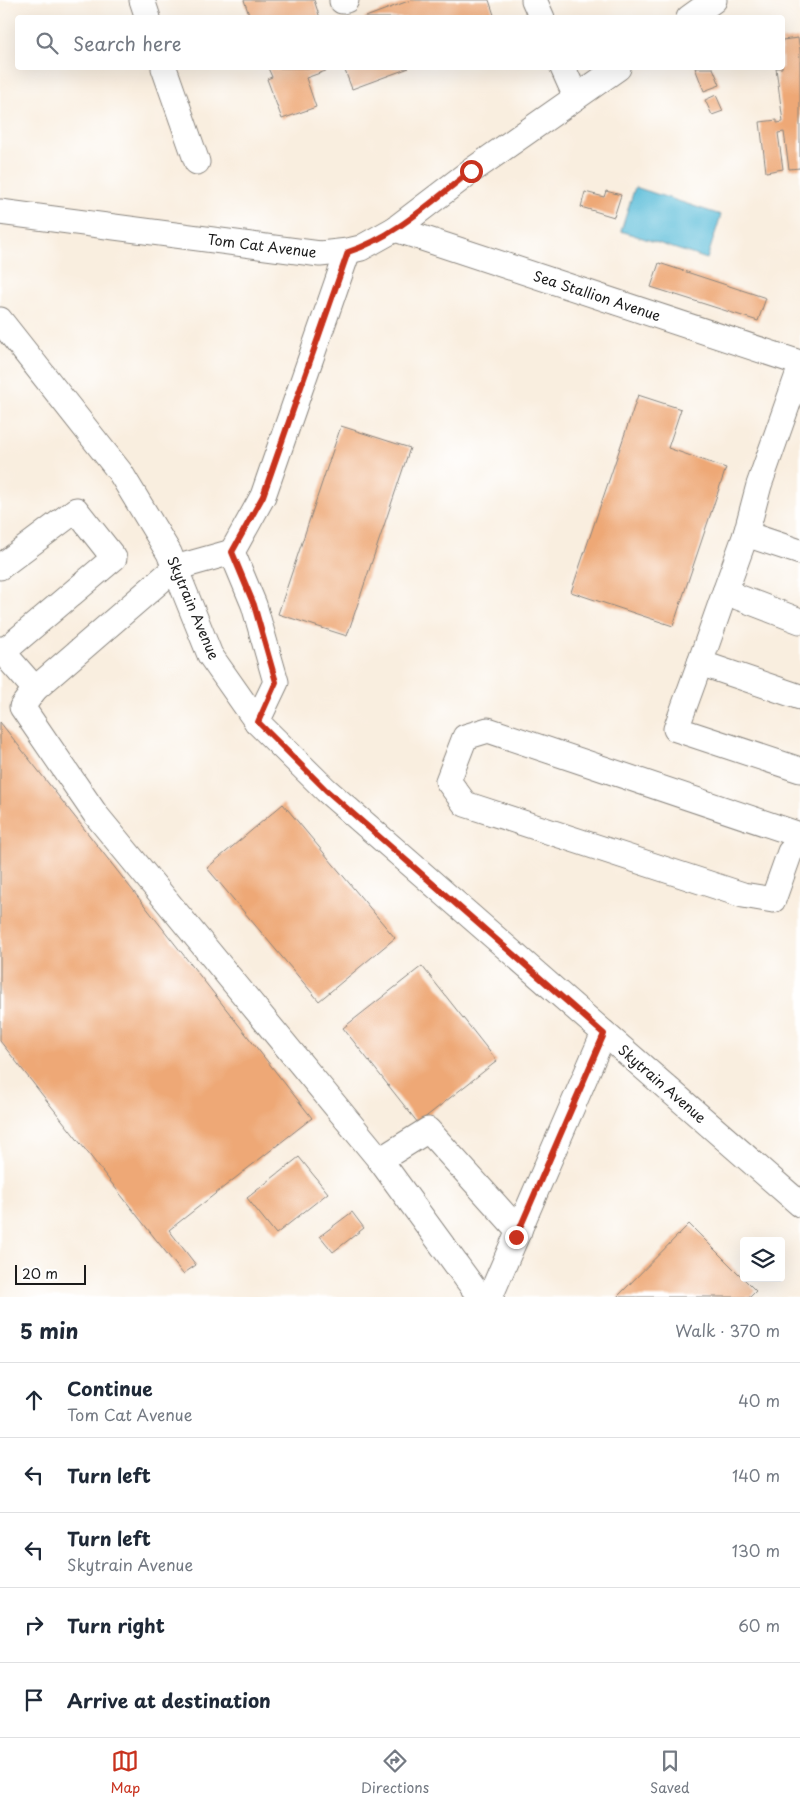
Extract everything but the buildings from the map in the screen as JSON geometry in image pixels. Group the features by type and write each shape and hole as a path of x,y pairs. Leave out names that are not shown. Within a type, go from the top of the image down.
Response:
{"street":[{"path":"142,0 147,15"},
{"path":"342,0 346,0"},
{"path":"534,0 541,15"},
{"path":"694,15 714,0"},
{"path":"165,70 197,162"},
{"path":"564,70 576,97"},
{"name":"Tom Cat Avenue","path":"0,212 320,254 348,252 368,244 394,229 471,171 615,70"},
{"name":"Sea Stallion Avenue","path":"394,229 800,363"},
{"path":"348,252 263,496 232,552 176,568 35,689 22,707 96,815 380,1160 480,1297"},
{"name":"Skytrain Avenue","path":"0,320 120,472 169,553 210,656 258,722 326,790 800,1204"},
{"path":"800,369 759,485 746,534 676,729 800,770"},
{"path":"0,567 76,510 114,558 1,650 35,689"},
{"path":"746,534 800,552"},
{"path":"232,552 254,605 276,682 258,722"},
{"path":"726,592 800,620"},
{"path":"700,663 800,697"},
{"path":"800,835 488,730 465,737 448,781 465,804 743,895 773,900 790,852 800,843"},
{"path":"490,1297 604,1034"},
{"path":"380,1160 428,1130 519,1232"}],"water":[{"path":"635,187 721,215 707,259 621,231"}],"route":[{"path":"471,171 394,229 361,248 348,252 263,496 232,552 254,605 276,682 258,722 326,790 604,1034 516,1237"}]}
